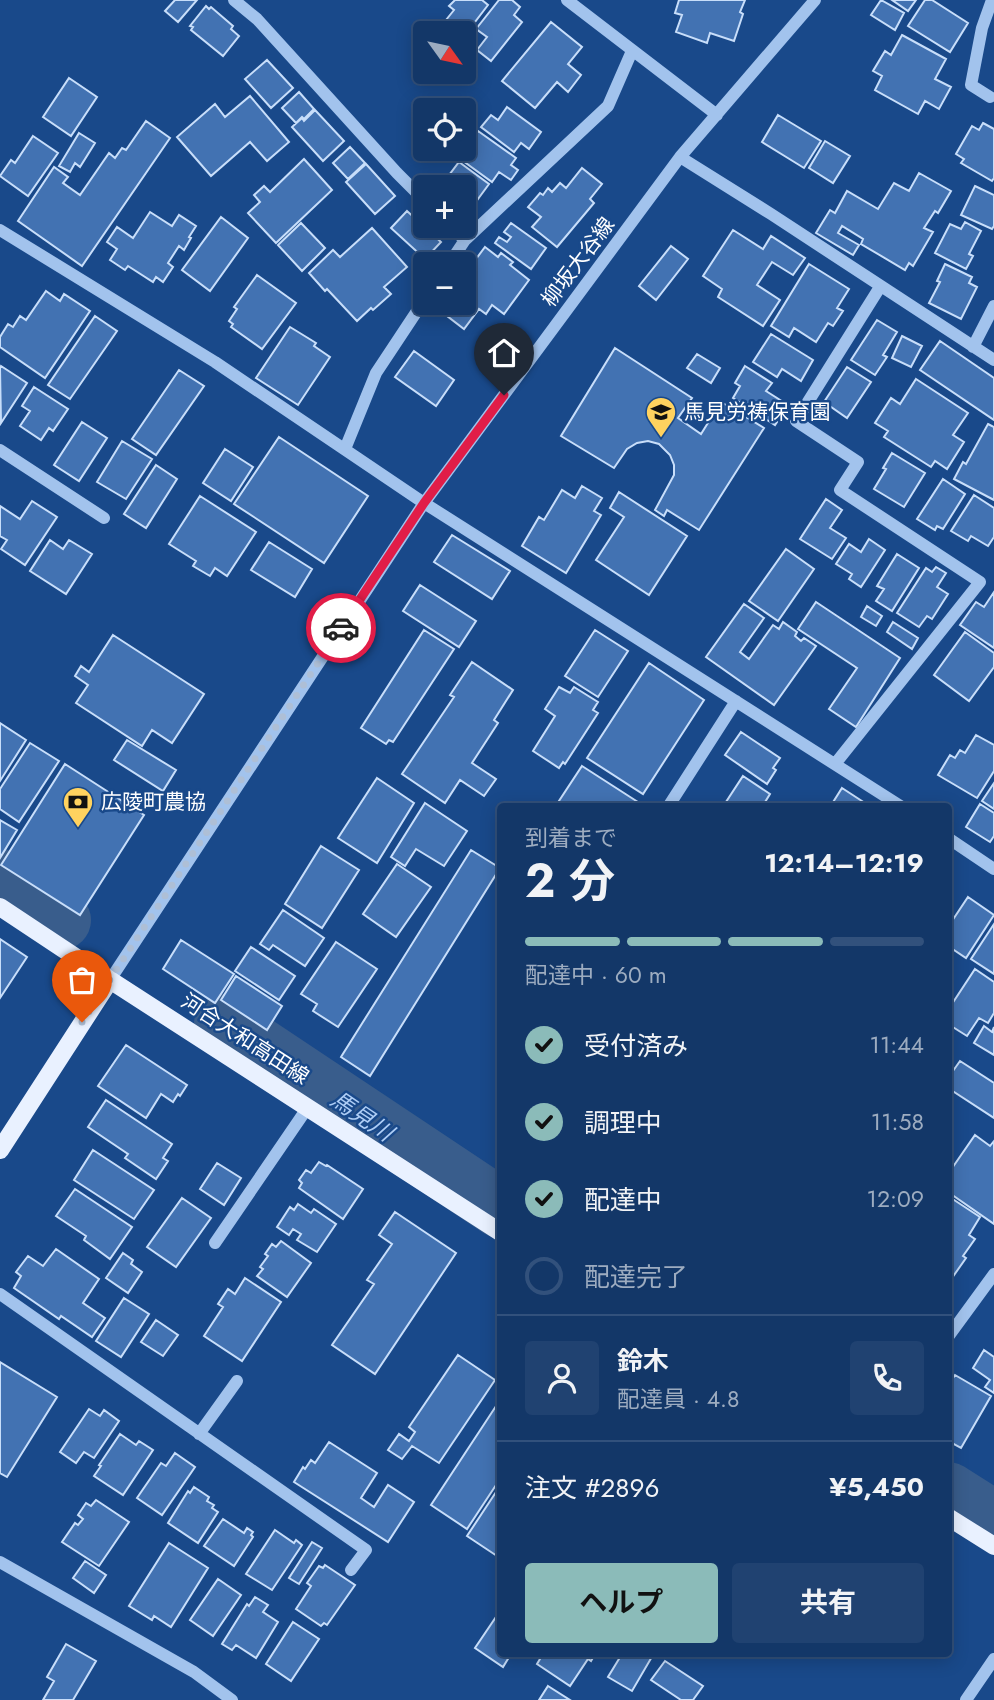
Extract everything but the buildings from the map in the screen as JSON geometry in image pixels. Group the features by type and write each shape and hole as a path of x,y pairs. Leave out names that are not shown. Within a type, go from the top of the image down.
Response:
{"main road":[{"name":"河合大和高田線","path":"0,907 497,1230"},
{"path":"0,1150 110,979"},
{"path":"952,1520 994,1546"}],"street":[{"path":"234,0 257,19 413,189"},
{"path":"567,0 584,6 632,51 717,115"},
{"name":"柳坂大谷線","path":"110,979 424,503 680,158 815,0"},
{"path":"990,97 971,85 982,28 992,0"},
{"path":"456,252 464,240 608,106 632,51"},
{"path":"680,158 771,214 994,360"},
{"path":"0,230 215,362 424,503 896,803"},
{"path":"835,764 980,582 840,490 859,462 796,421 880,287"},
{"path":"973,347 994,306"},
{"path":"345,449 376,373 414,315"},
{"path":"0,450 104,518"},
{"path":"671,803 736,701"},
{"path":"952,841 994,869"},
{"path":"215,1243 308,1107"},
{"path":"952,1332 994,1274"},
{"path":"0,1294 366,1550 351,1570"},
{"path":"199,1434 237,1381"},
{"path":"0,1562 194,1672 232,1700"},
{"path":"966,1700 994,1659"}],"waterway":[{"name":"馬見川","path":"0,879 61,920"},
{"name":"馬見川","path":"224,1024 497,1206"},
{"name":"馬見川","path":"952,1495 994,1521"}],"way so far":[{"path":"82,1022 341,628"}],"place":[{"name":"馬見労祷保育園","path":"661,439"},
{"name":"広陵町農協","path":"78,829"}],"route":[{"path":"341,628 424,503 504,395"}]}
